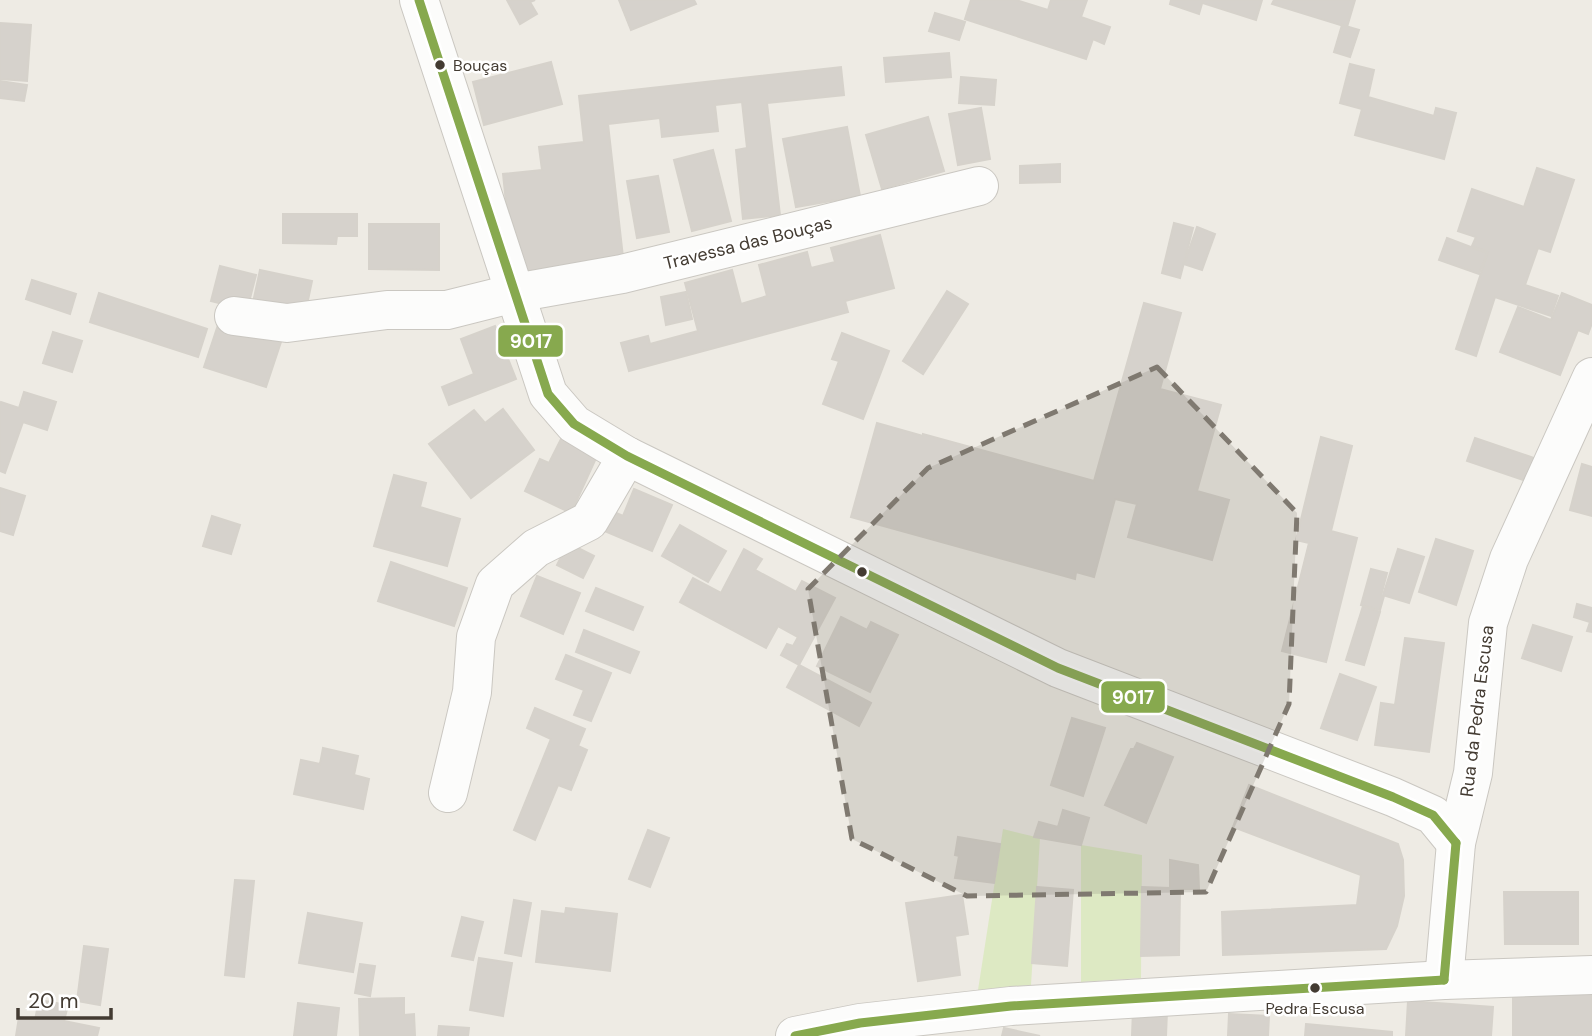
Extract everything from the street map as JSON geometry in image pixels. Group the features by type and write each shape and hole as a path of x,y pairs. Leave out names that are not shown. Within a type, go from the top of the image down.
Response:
{"street":[{"path":"419,0 548,394 574,424 627,456 1058,668 1393,797 1433,815 1456,843"},
{"name":"Travessa das Bouças","path":"234,316 287,323 387,310 447,310 515,293 622,274 979,186"},
{"name":"Rua da Pedra Escusa","path":"1444,980 1456,843 1473,773 1488,622 1509,559 1587,397"},
{"path":"449,793 472,692 476,637 495,584 536,548 589,521 627,456"},
{"path":"796,1036 860,1023 1011,1006 1444,980 1592,975"}],"highlighted area":[{"path":"1157,367 1297,513 1289,704 1206,892 967,896 852,839 808,589 928,468"}],"green space":[{"path":"1003,829 1040,838 1031,985 978,990"},
{"path":"1081,845 1142,855 1141,978 1081,982"}],"building":[{"path":"507,0 535,0 530,2 537,14 520,24"},
{"path":"619,0 694,0 696,4 631,30"},
{"path":"971,0 1016,0 1048,10 1051,0 1087,0 1081,17 1110,27 1104,44 1093,39 1086,59 965,19"},
{"path":"1171,0 1203,0 1199,14 1170,4"},
{"path":"1204,0 1262,0 1256,20 1203,3"},
{"path":"1274,0 1355,0 1347,27 1272,4"},
{"path":"935,13 965,22 959,40 929,31"},
{"path":"0,23 31,25 27,81 0,79"},
{"path":"1342,25 1359,30 1350,57 1334,52"},
{"path":"949,53 951,77 886,82 884,58"},
{"path":"551,62 562,104 484,125 473,82"},
{"path":"1350,64 1374,70 1368,97 1434,116 1436,108 1456,113 1444,159 1355,135 1362,109 1340,103"},
{"path":"841,67 844,95 767,103 780,215 743,219 736,150 747,148 742,102 715,105 718,131 662,137 660,118 608,124 624,266 514,278 503,174 542,170 539,147 584,142 579,96"},
{"path":"961,77 996,80 994,105 959,103"},
{"path":"0,81 27,85 24,101 0,98"},
{"path":"981,108 990,159 958,165 949,114"},
{"path":"928,117 944,171 882,189 866,135"},
{"path":"847,127 860,196 796,207 783,139"},
{"path":"713,150 731,221 692,231 674,160"},
{"path":"1060,164 1060,182 1020,183 1020,166"},
{"path":"1537,168 1574,180 1550,252 1538,248 1525,285 1558,296 1551,316 1495,297 1476,356 1456,349 1488,252 1472,246 1476,237 1458,231 1472,189 1524,207"},
{"path":"658,176 669,232 637,238 627,181"},
{"path":"283,214 357,214 357,236 337,236 336,244 283,243"},
{"path":"1174,223 1193,228 1180,278 1162,273"},
{"path":"369,224 439,224 439,270 369,269"},
{"path":"1197,227 1215,234 1202,270 1184,264"},
{"path":"880,235 894,288 845,301 848,312 629,371 621,343 648,336 650,344 698,331 685,283 732,270 741,304 767,296 759,265 807,252 811,268 835,262 831,248"},
{"path":"1447,238 1487,253 1479,274 1439,260"},
{"path":"220,266 256,275 247,310 211,301"},
{"path":"260,270 312,281 304,319 252,307"},
{"path":"32,280 76,294 70,314 26,299"},
{"path":"947,291 968,304 923,374 903,361"},
{"path":"686,292 692,319 666,325 661,297"},
{"path":"99,293 207,329 198,357 90,322"},
{"path":"1562,293 1592,305 1592,323 1588,334 1578,330 1560,375 1500,352 1518,307 1551,320"},
{"path":"1144,303 1181,313 1160,389 1221,405 1197,491 1229,500 1212,560 1128,537 1137,504 1115,499 1094,577 1076,572 1075,579 851,517 877,423 1094,481"},
{"path":"219,322 281,342 266,387 204,367"},
{"path":"495,326 516,379 449,405 442,387 474,374 461,339"},
{"path":"53,332 82,341 72,372 43,363"},
{"path":"842,333 889,351 863,419 823,404 839,361 832,359"},
{"path":"24,392 56,402 47,430 23,422 5,473 0,471 0,405 1,402 19,408"},
{"path":"503,409 534,450 471,498 429,444 474,410 485,423"},
{"path":"1321,437 1352,446 1331,531 1357,538 1326,662 1282,651 1309,543 1296,540"},
{"path":"1475,438 1540,460 1532,483 1467,461"},
{"path":"561,439 597,456 571,513 525,491 540,459 549,463"},
{"path":"1582,464 1592,467 1592,516 1570,510"},
{"path":"394,475 426,483 420,507 460,519 447,566 374,546"},
{"path":"0,488 25,496 13,535 0,531"},
{"path":"634,489 672,505 652,551 602,530 610,510 623,516"},
{"path":"212,516 240,525 231,554 203,546"},
{"path":"680,525 726,551 708,582 662,556"},
{"path":"1436,539 1473,551 1456,605 1419,592"},
{"path":"568,543 594,556 583,578 557,565"},
{"path":"744,549 762,559 755,570 796,592 802,581 835,598 799,665 781,655 787,644 793,646 798,637 778,626 766,648 680,602 693,578 721,593"},
{"path":"1398,549 1424,557 1409,603 1383,595"},
{"path":"391,562 467,588 454,626 378,601"},
{"path":"1371,569 1387,573 1380,610 1361,605"},
{"path":"537,576 580,593 563,634 521,616"},
{"path":"596,588 643,607 633,630 586,611"},
{"path":"1577,604 1592,608 1592,632 1587,631 1590,622 1574,617"},
{"path":"1363,606 1380,612 1364,665 1346,660"},
{"path":"841,617 867,630 871,622 898,635 870,692 817,666"},
{"path":"1533,625 1572,637 1561,671 1522,658"},
{"path":"584,630 639,652 630,673 576,652"},
{"path":"1405,638 1444,643 1429,752 1375,745 1381,703 1395,705"},
{"path":"566,655 611,673 591,721 574,715 584,690 556,679"},
{"path":"799,665 871,703 859,726 787,687"},
{"path":"1340,674 1376,687 1357,740 1321,728"},
{"path":"535,708 585,729 578,746 587,750 571,790 558,785 535,840 514,830 551,739 527,728"},
{"path":"1072,718 1105,728 1083,796 1051,785"},
{"path":"1137,743 1173,757 1146,823 1105,805 1131,749 1134,749"},
{"path":"323,748 358,756 354,775 369,779 363,809 294,794 301,760 320,764"},
{"path":"1249,785 1398,844 1403,860 1404,896 1397,926 1386,949 1223,955 1222,912 1357,905 1361,875 1233,827"},
{"path":"1063,810 1089,818 1081,845 1034,837 1039,822 1058,827"},
{"path":"648,830 669,838 650,887 629,879"},
{"path":"958,837 1000,844 994,883 955,878 959,856 955,855"},
{"path":"1170,860 1198,865 1199,889 1180,889 1179,955 1141,956 1142,887 1170,888"},
{"path":"235,880 254,881 244,977 225,975"},
{"path":"1037,887 1073,890 1067,966 1032,963"},
{"path":"1504,892 1578,892 1578,944 1505,944"},
{"path":"962,895 968,934 955,936 960,975 918,981 906,903"},
{"path":"514,900 531,903 521,956 505,953"},
{"path":"566,908 617,914 610,971 536,962 542,911 565,914"},
{"path":"308,913 362,923 353,972 299,963"},
{"path":"462,917 483,922 473,960 452,956"},
{"path":"84,946 108,949 100,1005 77,1001"},
{"path":"479,958 512,963 503,1016 470,1010"},
{"path":"360,964 375,966 370,996 355,993"},
{"path":"1513,994 1592,994 1592,1036 1513,1036"},
{"path":"404,998 404,1015 414,1014 415,1036 360,1036 359,999"},
{"path":"39,1000 68,1005 64,1021 99,1028 97,1036 16,1036 19,1017 35,1020"},
{"path":"1408,1001 1493,1007 1491,1036 1406,1036"},
{"path":"298,1003 339,1008 336,1036 294,1036"},
{"path":"1133,1009 1167,1011 1166,1036 1132,1036"},
{"path":"1229,1014 1269,1016 1268,1036 1228,1036"},
{"path":"1306,1024 1392,1032 1392,1036 1305,1036"},
{"path":"439,1026 469,1028 468,1036 438,1036"},
{"path":"1004,1028 1040,1036 1002,1036"}],"transit line":[{"name":"9017","path":"419,0 548,394 574,424 627,456 1058,668 1393,797 1433,815 1456,843"},
{"name":"9017","path":"1444,980 1456,843"},
{"name":"9017","path":"795,1036 860,1023 1011,1006 1444,980"}],"place":[{"name":"Bouças","path":"440,65"},
{"name":"Pedra Escusa","path":"1315,988"}]}
